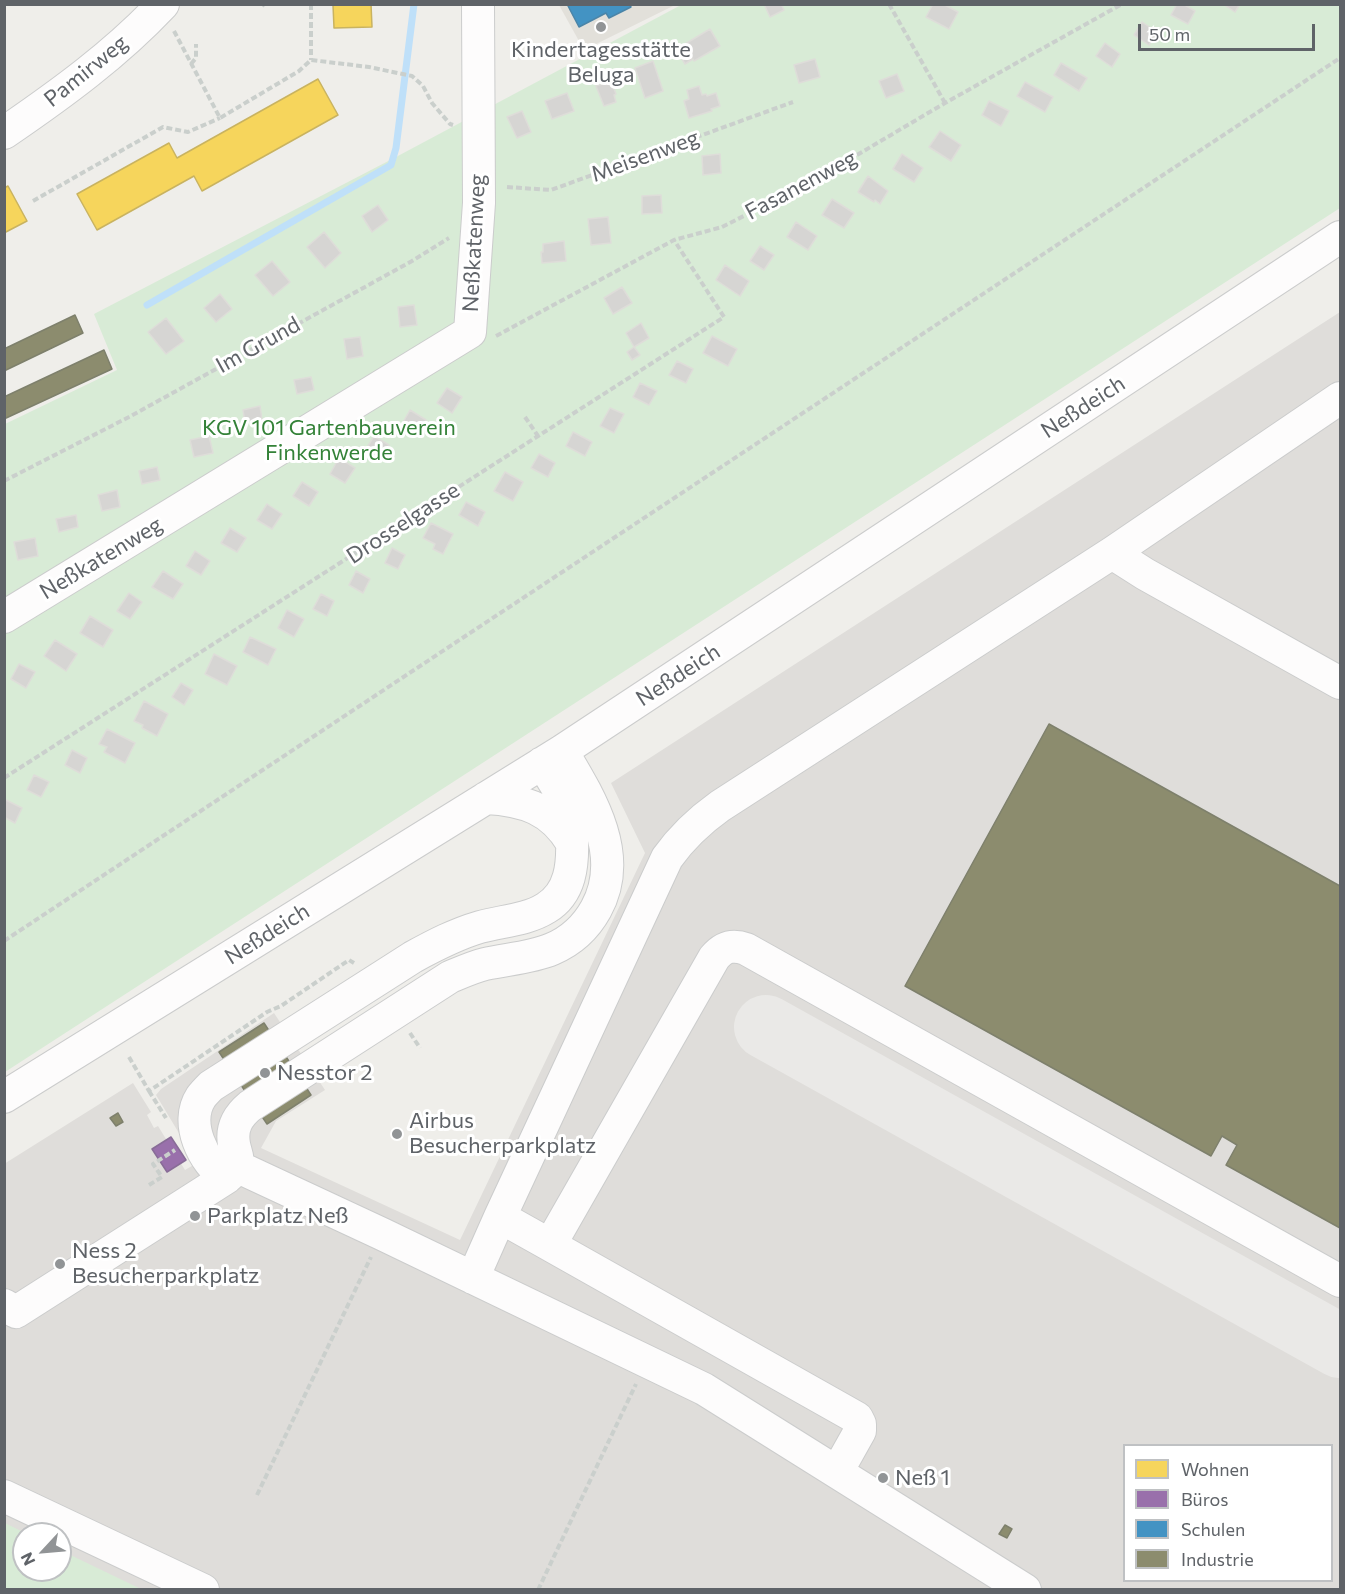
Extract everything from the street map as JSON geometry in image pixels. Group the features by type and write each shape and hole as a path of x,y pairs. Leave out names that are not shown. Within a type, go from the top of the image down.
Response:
{"street":[{"name":"Neßkatenweg","path":"4,617 470,332 486,195 478,127 478,4"},
{"name":"Pamirweg","path":"4,133 87,74 163,5"},
{"name":"Neßdeich","path":"4,1097 552,757 1341,237"},
{"path":"473,1278 667,858 679,842 701,820 720,806 1112,553 1341,398"},
{"path":"1112,553 1145,574 1341,683"},
{"path":"4,1305 16,1312 231,1172 238,1158 233,1144 236,1122 250,1106 450,977 484,964 552,949 582,928 591,917 604,890 608,873 607,853 603,833 578,778 552,757"},
{"path":"552,757 571,822 572,862 570,877 564,889 549,907 531,915 457,935 433,946 211,1086 201,1096 196,1107 195,1119 200,1145 206,1158 216,1171 231,1172 382,1234 704,1389 1025,1590"},
{"path":"486,798 508,799 534,807 560,825 572,843"},
{"path":"550,1245 714,958 724,948 732,946 746,949 1341,1281"},
{"path":"500,1217 857,1418 860,1431 837,1472"},
{"path":"4,1496 204,1590"}],"path":[{"path":"33,201 163,127 188,132 220,118 299,71 311,60 311,4"},
{"path":"889,4 945,103"},
{"name":"Fasanenweg","path":"470,332 493,338 674,240 722,227 813,180 1122,4"},
{"path":"163,5 169,23 220,118"},
{"path":"191,64 196,58 196,44"},
{"path":"4,941 1341,58"},
{"path":"311,60 369,67 412,76 423,86 432,103 450,124 478,127"},
{"name":"Meisenweg","path":"486,195 550,190 793,102"},
{"name":"Im Grund","path":"4,481 129,417 412,261 464,229 486,195"},
{"name":"Drosselgasse","path":"4,778 724,317 674,240"},
{"path":"525,417 538,436"},
{"path":"149,1185 162,1177 153,1164 173,1151"},
{"path":"257,1495 382,1234"},
{"path":"538,1590 647,1362"}],"shaded area":[{"name":"Kindertagesstätte Beluga","path":"559,5 675,5 584,50"},
{"path":"1340,312 1340,1589 5,1589 4,1164 133,1083 151,1112 147,1115 154,1128 158,1126 185,1170 197,1163 156,1095 161,1089 274,1013 325,1090 276,1121 261,1148 460,1240 645,853 611,783"}],"green space":[{"name":"KGV 101 Gartenbauverein Finkenwerde","path":"681,5 1340,5 1340,208 5,1072 5,424 117,370 94,314"},
{"path":"5,1523 12,1526 12,1582 72,1582 72,1556 141,1589 5,1589"}],"building: Wohnen":[{"path":"331,4 371,4 372,27 334,28 333,5"},
{"path":"318,79 338,115 202,191 194,176 97,230 77,194 169,143 177,158"},
{"path":"8,186 27,221 4,233 4,188"}],"building: Büros":[{"path":"171,1137 186,1160 167,1172 152,1149"}],"building: Schulen":[{"path":"567,4 629,4 631,7 609,18 606,13 579,27"}],"building: Industrie":[{"path":"75,315 83,333 4,371 4,349"},
{"path":"104,350 112,369 4,419 4,397"},
{"path":"1049,724 1340,886 1340,1228 1226,1165 1237,1145 1222,1136 1211,1156 905,986"},
{"name":"Nesstor 2","path":"264,1023 311,1095 267,1124 219,1052"},
{"path":"118,1113 123,1122 116,1126 110,1118"},
{"path":"1005,1525 1012,1529 1007,1538 999,1534"}],"building: Sonstige":[{"path":"764,4 781,4 784,10 770,17"},
{"path":"933,4 943,4 958,12 949,29 926,17"},
{"path":"1177,4 1183,4 1195,11 1188,24 1171,15"},
{"path":"1223,4 1240,4 1235,12"},
{"path":"1142,22 1157,32 1149,45 1134,35"},
{"path":"710,29 720,46 685,64 678,52 686,47 685,44"},
{"path":"1105,43 1120,54 1112,67 1096,56"},
{"path":"815,59 820,77 799,83 794,65"},
{"path":"653,61 663,91 645,98 635,68"},
{"path":"1061,63 1087,78 1079,91 1054,75"},
{"path":"897,74 904,91 886,98 879,81"},
{"path":"611,81 616,94 614,95 616,102 604,106 596,86"},
{"path":"1025,82 1053,97 1045,112 1017,96"},
{"path":"699,86 702,95 716,93 720,106 689,118 684,101 689,99 687,90"},
{"path":"567,93 574,111 552,119 545,101"},
{"path":"989,101 1009,111 1001,126 982,115"},
{"path":"522,111 531,132 517,138 507,117"},
{"path":"940,131 961,145 951,161 929,147"},
{"path":"720,154 721,173 703,175 702,156"},
{"path":"902,154 923,168 914,182 893,169"},
{"path":"868,176 888,191 880,204 858,192"},
{"path":"661,195 662,213 642,214 642,196"},
{"path":"832,199 854,213 844,228 822,215"},
{"path":"378,205 388,220 372,232 362,216"},
{"path":"608,217 611,243 591,245 588,219"},
{"path":"796,222 817,236 808,250 787,237"},
{"path":"324,232 341,253 325,268 307,247"},
{"path":"564,241 566,261 542,263 543,244"},
{"path":"760,246 774,255 764,270 750,261"},
{"path":"272,261 290,282 273,296 255,275"},
{"path":"725,265 749,281 740,296 716,280"},
{"path":"622,287 632,303 613,314 604,298"},
{"path":"220,294 232,309 216,322 204,308"},
{"path":"414,305 417,325 400,327 398,307"},
{"path":"166,318 184,341 166,354 148,332"},
{"path":"641,323 649,338 634,347 626,333"},
{"path":"712,336 737,349 728,366 703,353"},
{"path":"360,337 363,356 347,359 344,339"},
{"path":"634,347 640,355 632,360 627,352"},
{"path":"677,361 693,369 686,383 669,375"},
{"path":"311,377 314,390 297,394 294,380"},
{"path":"640,383 657,391 649,405 633,397"},
{"path":"447,388 462,397 452,413 437,403"},
{"path":"260,406 262,420 245,423 243,410"},
{"path":"610,408 624,414 614,433 600,426"},
{"path":"410,410 426,420 417,436 401,426"},
{"path":"573,432 592,442 585,456 566,446"},
{"path":"209,436 213,453 194,457 190,440"},
{"path":"374,436 389,445 380,460 365,451"},
{"path":"539,454 555,463 548,477 531,468"},
{"path":"339,458 355,468 345,483 330,474"},
{"path":"157,467 160,480 142,484 139,471"},
{"path":"505,472 523,482 513,501 494,491"},
{"path":"302,482 318,492 309,506 293,496"},
{"path":"117,490 120,507 102,511 98,495"},
{"path":"466,502 485,512 478,526 459,515"},
{"path":"267,504 282,514 272,529 257,520"},
{"path":"76,515 78,527 59,532 56,519"},
{"path":"431,523 453,534 443,554 433,549 435,544 423,538"},
{"path":"230,528 246,538 237,552 221,543"},
{"path":"35,538 38,556 18,560 14,542"},
{"path":"392,548 405,555 398,569 385,563"},
{"path":"195,551 210,561 201,575 186,566"},
{"path":"163,571 183,584 173,599 152,587"},
{"path":"356,571 370,579 363,593 349,585"},
{"path":"129,593 142,602 130,619 117,611"},
{"path":"321,594 334,601 327,616 313,609"},
{"path":"287,610 304,619 294,637 278,628"},
{"path":"90,616 113,630 103,647 80,633"},
{"path":"250,637 276,649 268,665 243,652"},
{"path":"55,640 77,654 66,671 44,656"},
{"path":"214,654 237,666 227,685 205,674"},
{"path":"19,664 35,672 26,688 11,679"},
{"path":"181,683 193,690 184,705 172,697"},
{"path":"144,701 168,714 157,736 134,721"},
{"path":"107,729 135,743 125,763 104,752 107,747 99,744"},
{"path":"72,750 87,758 80,773 65,765"},
{"path":"34,775 49,782 41,797 27,790"},
{"path":"4,799 22,808 15,823 4,817"}],"waterway":[{"path":"147,305 391,165 396,148 414,4"}],"taxiway":[{"path":"766,1027 1340,1346"}],"place":[{"name":"Kindertagesstätte Beluga","path":"601,27"},
{"name":"Nesstor 2","path":"265,1073"},
{"name":"Airbus Besucherparkplatz","path":"397,1134"},
{"name":"Parkplatz Neß","path":"195,1216"},
{"name":"Ness 2 Besucherparkplatz","path":"60,1264"},
{"name":"Neß 1","path":"883,1478"}]}
